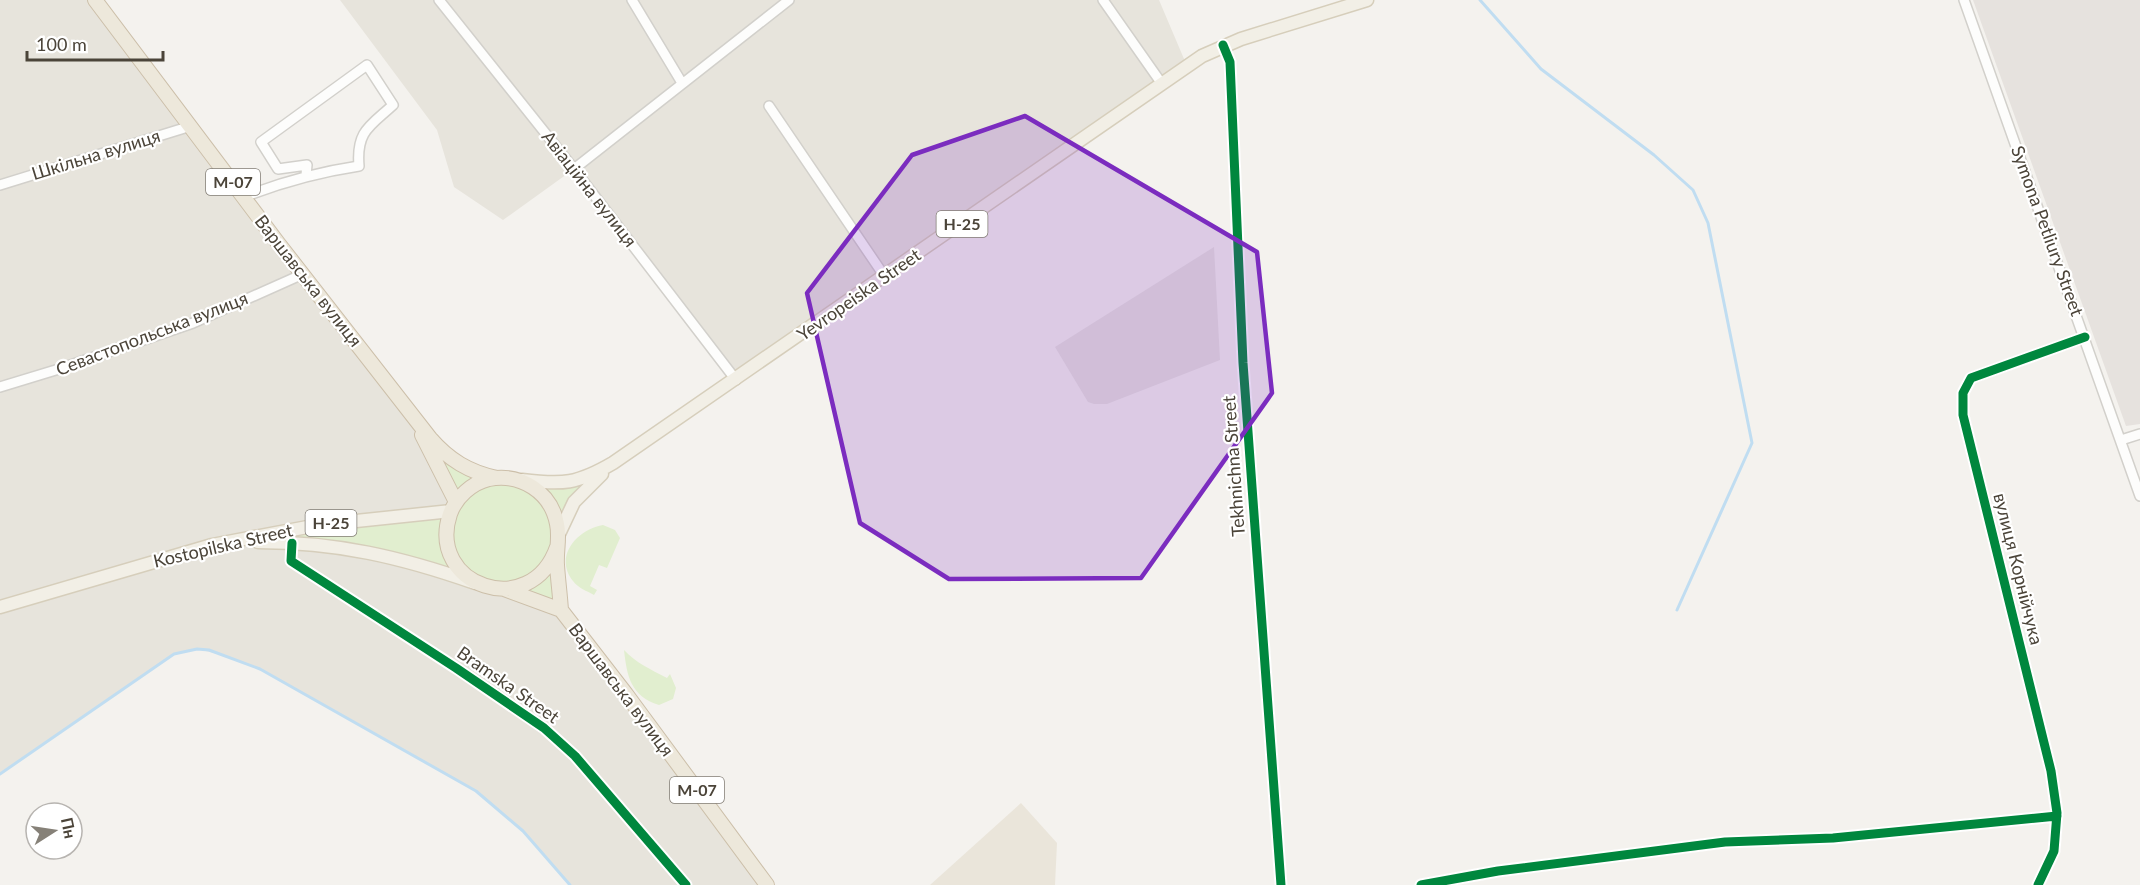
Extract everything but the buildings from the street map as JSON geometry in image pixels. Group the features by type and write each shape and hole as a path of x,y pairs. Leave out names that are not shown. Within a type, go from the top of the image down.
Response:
{"highway":[{"name":"Варшавська вулиця","path":"95,0 414,417"},
{"name":"М-07","path":"414,417 444,453 457,463 481,474 518,480 533,487 549,503 556,518 561,610"},
{"name":"М-07","path":"414,417 454,507"},
{"path":"497,478 477,484 465,492 454,507 448,523 448,548 461,571 483,586 504,590 561,610"},
{"name":"Н-25","path":"504,590 533,580 549,564 557,541"},
{"name":"Варшавська вулиця","path":"561,610 767,885"}],"main road":[{"name":"Yevropeiska Street","path":"518,480 560,484 576,482 613,463 1202,56 1223,45 1367,0"},
{"name":"Yevropeiska Street","path":"557,541 574,502 613,463"},
{"name":"Kostopilska Street","path":"0,608 212,545 318,525 454,507"},
{"name":"Н-25","path":"212,545 243,542 343,547 403,560 483,586"}],"street":[{"name":"Авіаційна вулиця","path":"439,0 574,169 736,380"},
{"path":"632,0 682,83"},
{"path":"574,169 789,0"},
{"path":"1103,0 1162,84"},
{"name":"Symona Petliury Street","path":"1964,0 2140,496"},
{"name":"Tekhnichna Street","path":"1223,45 1230,62 1243,363 1281,885"},
{"path":"244,197 279,183 359,166 357,148 363,132 393,105 367,65 261,142 278,169 307,165 306,176"},
{"path":"769,106 885,277"},
{"name":"Шкільна вулиця","path":"0,185 191,126"},
{"name":"Севастопольська вулиця","path":"0,387 193,323 303,274"},
{"name":"вулиця Корнійчука","path":"2038,885 2054,851 2057,816 2051,771 1963,415 1964,393 1971,378 2085,337"},
{"path":"2121,440 2140,434"},
{"name":"Bramska Street","path":"292,543 291,561 544,728 575,756 686,885"},
{"path":"1421,885 1498,871 1725,842 1833,838 2057,816"}],"highlighted area":[{"path":"1025,116 1257,252 1272,393 1141,578 949,579 860,523 807,293 912,155"}],"shaded area":[{"path":"0,0 95,0 414,417 456,502 451,511 243,542 343,547 561,610 767,885 570,885 523,831 476,791 260,669 227,656 197,649 174,654 0,774"},
{"path":"340,0 1159,0 1187,66 736,380 574,169 503,220 454,187 437,130"},
{"path":"1973,0 2140,0 2140,424 2126,426"},
{"path":"1214,247 1220,360 1107,404 1088,402 1055,347"},
{"path":"1021,803 1057,843 1055,885 930,885"}],"green space":[{"path":"426,444 444,453 518,480 594,474 558,536 561,610 403,560 274,542 318,525 451,511 456,502"},
{"path":"603,525 615,530 620,538 607,568 599,565 590,586 597,590 594,595 575,583 568,572 567,553 577,538"},
{"path":"624,650 655,672 667,678 670,674 676,688 673,699 659,705 636,691 629,677"}],"waterway":[{"path":"1480,0 1541,69 1654,155 1693,190 1708,223 1752,443 1677,610"},
{"path":"0,774 174,654 197,649 209,650 260,669 476,791 523,831 570,885"}],"cycle path":[{"path":"1223,45 1230,62 1243,363 1281,885"},
{"path":"2038,885 2054,851 2057,813 2051,771 1963,415 1963,393 1971,378 2085,337"},
{"path":"292,543 291,561 544,728 575,756 686,885"},
{"path":"1421,885 1498,871 1725,842 1833,838 2057,816"}]}
